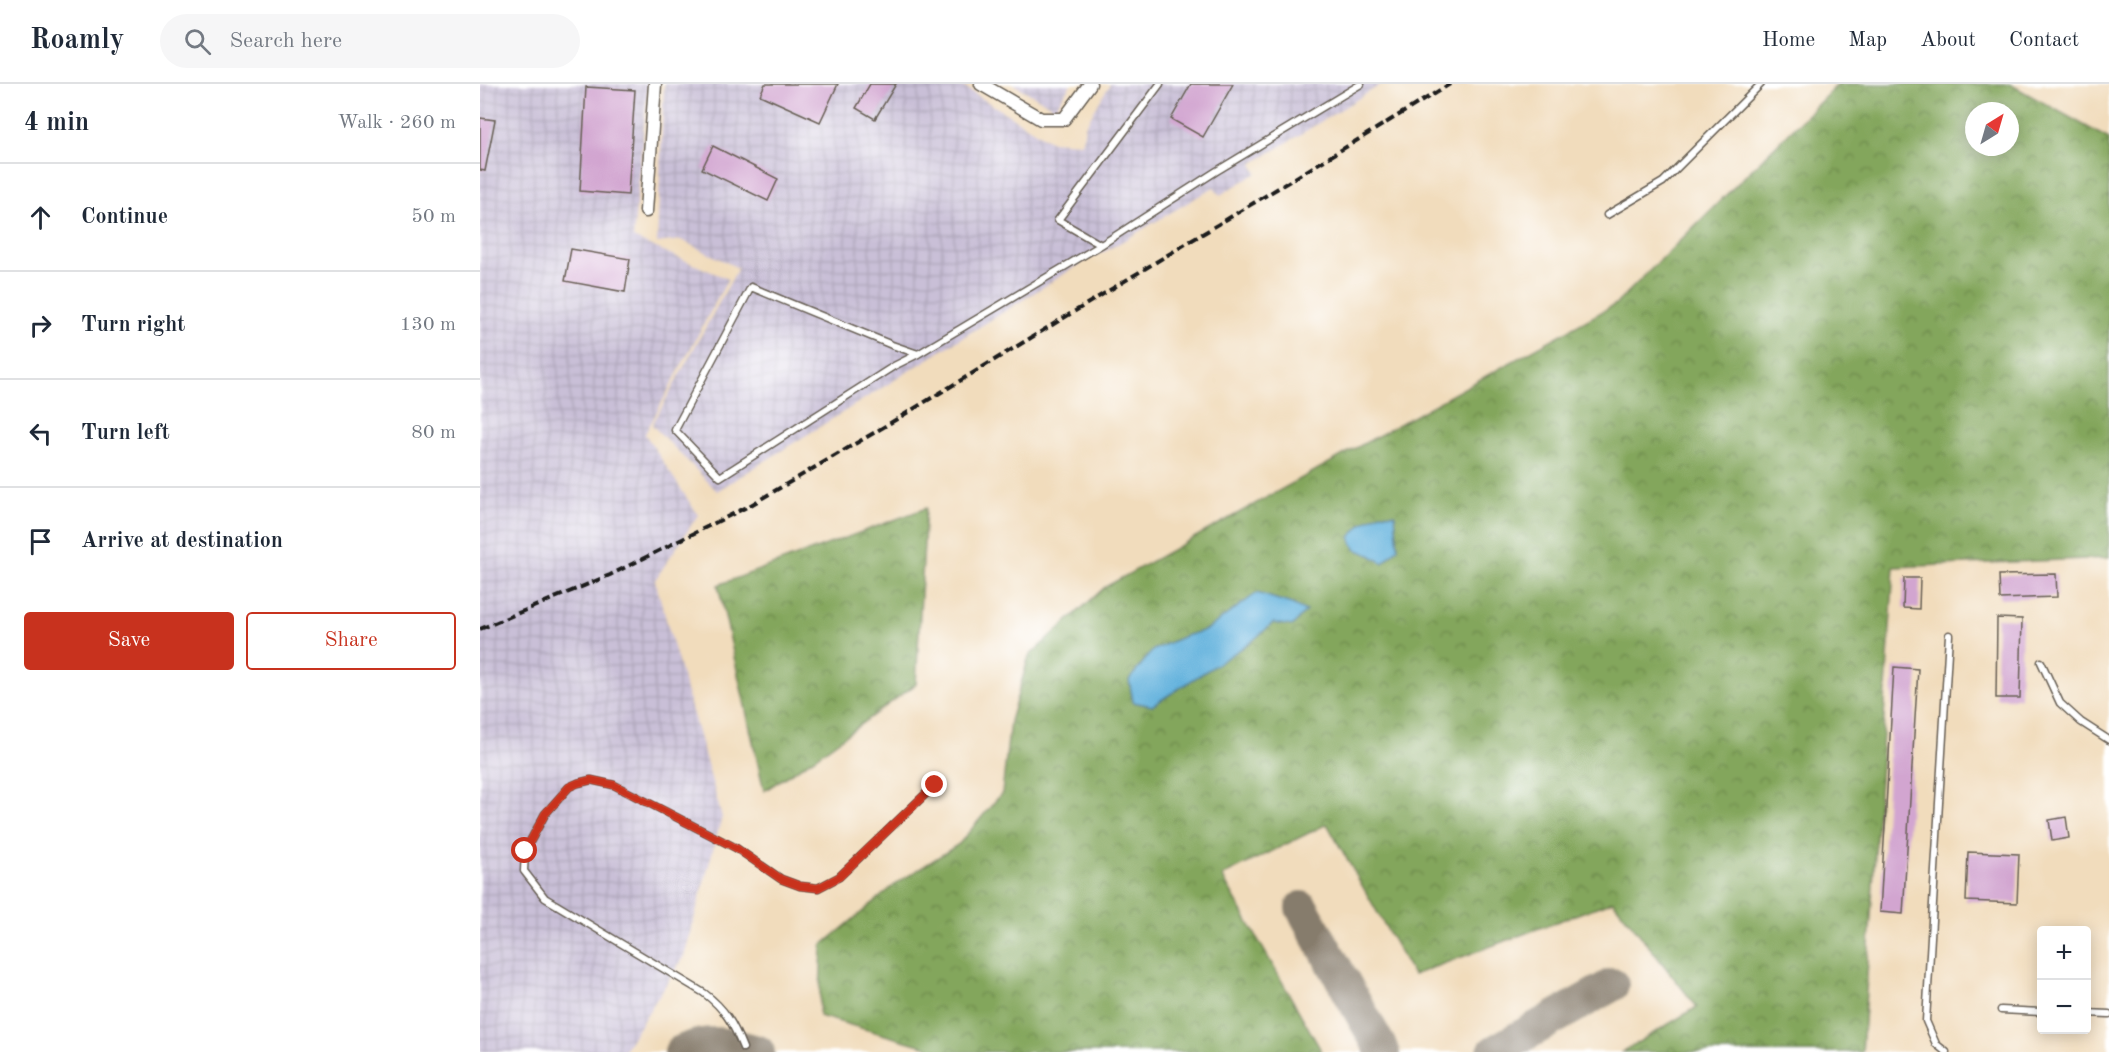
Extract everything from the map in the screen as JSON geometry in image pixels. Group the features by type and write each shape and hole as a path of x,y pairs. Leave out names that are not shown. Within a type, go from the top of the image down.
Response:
{"street":[{"path":"646,211 656,84"},
{"path":"981,84 1041,119 1064,119 1090,84"}],"lane":[{"path":"1101,245 1058,220 1160,84"},
{"path":"918,354 751,287 675,430 720,477 894,366 918,354 1101,245 1215,172 1361,84"},
{"path":"1607,215 1663,182 1761,84"},
{"path":"1946,1052 1936,1044 1926,1021 1949,635"},
{"path":"2041,662 2060,703 2081,722 2109,740"},
{"path":"743,1048 733,1024 719,1005 545,898 524,871 525,851 545,814 569,787 578,783 591,780 614,785 736,848 781,879 800,886 818,888 839,877 935,785"},
{"path":"2001,1010 2037,1012"},
{"path":"2091,1013 2109,1014"}],"shaded area":[{"path":"480,84 648,84 633,238 728,279 645,434 698,515 655,580 722,817 684,956 623,1052 480,1052"},
{"path":"664,84 959,84 1050,141 1082,143 1085,126 1110,84 1382,84 1252,164 1257,173 1220,195 1214,187 1106,251 1093,256 717,491 652,425 738,268 681,240 657,243"},
{"path":"1013,84 1071,84 1055,108"}],"green space":[{"path":"1838,84 2010,84 2109,139 2109,558 1894,567 1862,1052 1622,1052 1697,1007 1613,901 1413,975 1327,824 1222,876 1322,1052 944,1052 819,1016 822,945 897,883 959,844 1002,793 1010,721 1029,656 1105,587 1616,304"},
{"path":"926,508 916,684 816,757 764,791 718,585"}],"water":[{"path":"1380,513 1395,514 1398,548 1383,563 1355,549 1350,537 1363,523"},
{"path":"1257,593 1306,611 1292,626 1273,623 1250,643 1152,706 1133,702 1129,680 1153,650 1184,636 1206,630"}],"building":[{"path":"765,84 838,84 820,122 760,95"},
{"path":"870,84 896,84 875,119 856,108"},
{"path":"1191,84 1233,84 1203,137 1171,119"},
{"path":"586,87 635,90 628,195 580,191"},
{"path":"480,118 495,120 485,171 480,170"},
{"path":"713,146 778,179 768,201 702,169"},
{"path":"571,249 630,259 625,292 565,281"},
{"path":"2056,574 2057,597 2000,599 1999,575"},
{"path":"1904,578 1920,578 1919,609 1903,608"},
{"path":"1997,618 2022,619 2020,698 1996,698"},
{"path":"1894,667 1918,669 1903,914 1880,912"},
{"path":"2066,817 2069,838 2052,841 2049,820"},
{"path":"1968,852 2019,854 2017,903 1966,901"}],"taxiway":[{"path":"1302,908 1383,1052"},
{"path":"1494,1052 1612,985"},
{"path":"681,1052 710,1044 758,1052"}],"railway":[{"path":"480,629 610,575 749,506 1450,84"}],"route":[{"path":"525,851 545,814 569,787 591,780 614,785 736,848 781,879 800,886 818,888 839,877 935,785"}]}
